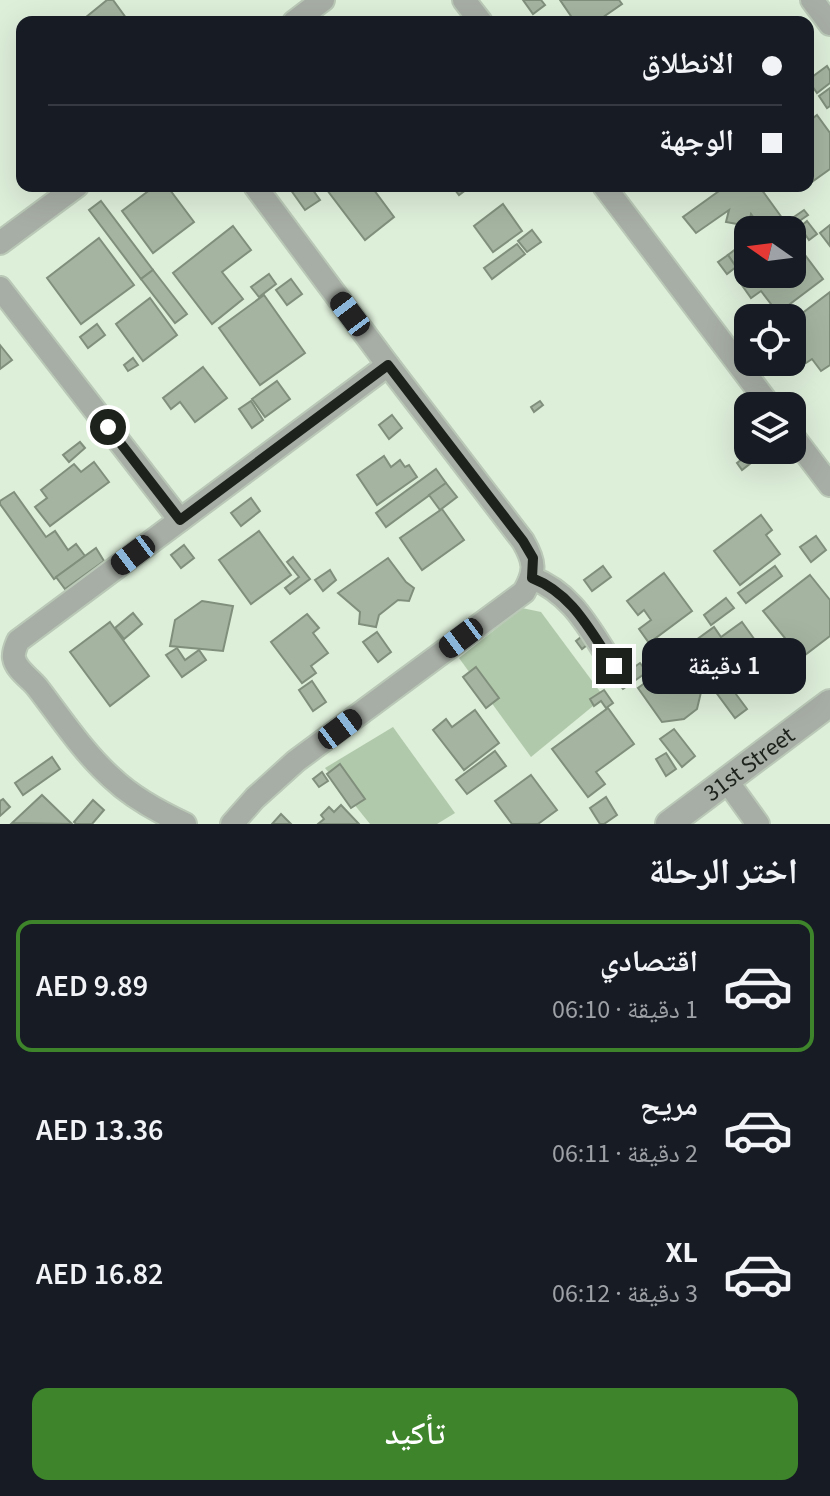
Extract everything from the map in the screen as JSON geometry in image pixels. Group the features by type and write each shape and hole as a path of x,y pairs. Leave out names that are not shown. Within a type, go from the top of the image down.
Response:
{"street":[{"path":"302,16 323,0"},
{"path":"464,0 476,16"},
{"path":"812,0 830,24"},
{"path":"0,243 69,192"},
{"path":"232,824 296,761 524,592 532,578 533,558 259,192"},
{"path":"609,192 759,392"},
{"path":"0,288 180,520"},
{"path":"185,824 145,804 113,780 84,750 34,683 17,667 14,649 18,641 388,365"},
{"path":"806,453 830,485"},
{"path":"532,578 562,594 614,666"},
{"name":"31st Street","path":"669,824 830,703"},
{"path":"727,781 758,824"}],"green space":[{"path":"522,608 541,612 604,697 531,757 459,658"},
{"path":"393,727 455,813 437,824 370,824 325,768"}],"building":[{"path":"107,0 113,0 125,16 87,16"},
{"path":"523,0 541,0 545,5 533,14"},
{"path":"560,0 619,0 622,4 605,16 571,16"},
{"path":"827,66 830,71 830,83 817,93 814,89 814,76"},
{"path":"830,88 830,106 827,108 819,96"},
{"path":"817,115 830,133 830,169 814,180 814,117"},
{"path":"147,192 172,192 194,222 153,253 122,211"},
{"path":"292,192 314,192 320,200 305,210"},
{"path":"329,192 375,192 394,217 365,240"},
{"path":"718,192 763,192 781,216 734,216 734,223 726,222 729,210 696,233 683,217"},
{"path":"101,201 153,270 141,279 89,210"},
{"path":"503,204 522,231 493,252 474,226"},
{"path":"806,222 817,234 809,240 806,236"},
{"path":"830,225 830,246 820,233"},
{"path":"233,226 251,250 222,272 243,299 212,324 173,273"},
{"path":"532,230 541,242 527,252 518,241"},
{"path":"99,238 134,285 81,324 47,278"},
{"path":"517,244 525,254 492,279 484,268"},
{"path":"734,250 734,264 728,255"},
{"path":"728,255 734,269 727,274 718,262"},
{"path":"806,256 823,279 790,304 771,304 761,291 751,298 744,288 806,288"},
{"path":"153,270 187,314 175,323 141,279"},
{"path":"269,274 276,284 259,297 251,287"},
{"path":"291,279 302,294 287,305 276,290"},
{"path":"830,292 830,365 821,371 812,359 806,363 806,310"},
{"path":"264,295 305,353 260,385 219,328"},
{"path":"150,298 177,335 143,361 116,324"},
{"path":"97,324 105,335 88,348 80,337"},
{"path":"0,345 12,360 0,369"},
{"path":"133,358 138,365 128,371 124,365"},
{"path":"203,367 227,398 195,422 180,402 171,409 163,398"},
{"path":"277,381 290,399 265,417 252,399"},
{"path":"251,401 263,420 252,428 239,409"},
{"path":"540,401 543,405 534,412 531,407"},
{"path":"392,415 402,428 389,439 379,425"},
{"path":"80,442 85,448 69,462 63,455"},
{"path":"384,456 391,467 400,460 405,467 409,465 417,477 377,505 357,475"},
{"path":"94,462 109,482 50,526 35,507 47,498 41,490 74,464 81,472"},
{"path":"436,469 446,483 386,527 376,513"},
{"path":"446,483 457,497 440,510 429,495"},
{"path":"14,492 46,537 55,531 68,550 76,544 85,556 54,579 0,504"},
{"path":"251,498 260,511 241,526 231,513"},
{"path":"442,509 464,540 422,570 400,538"},
{"path":"761,515 772,530 766,535 780,554 740,585 714,551"},
{"path":"259,531 291,575 251,604 219,560"},
{"path":"816,536 826,550 811,562 800,547"},
{"path":"184,545 194,558 181,568 171,555"},
{"path":"96,548 104,561 65,589 56,577"},
{"path":"293,557 310,579 290,594 285,588 299,577 287,562"},
{"path":"388,558 414,588 409,601 398,600 379,615 376,627 359,624 360,612 338,593"},
{"path":"603,566 611,577 592,591 584,580"},
{"path":"775,566 782,576 746,603 738,593"},
{"path":"330,570 336,580 323,591 315,580"},
{"path":"664,573 692,611 649,643 639,629 651,620 644,610 638,615 627,601"},
{"path":"810,575 830,600 830,636 801,658 763,611"},
{"path":"726,598 734,608 711,625 704,615"},
{"path":"202,601 233,606 223,651 170,646 175,620"},
{"path":"133,613 142,624 124,639 115,628"},
{"path":"307,614 319,628 313,633 328,653 311,666 316,673 302,683 271,642"},
{"path":"110,622 149,676 110,706 70,652"},
{"path":"742,622 765,654 722,685 692,643 714,627 721,637"},
{"path":"377,632 391,652 378,662 363,642"},
{"path":"581,637 587,645 582,649 576,641"},
{"path":"177,648 185,660 199,650 206,660 182,677 166,655"},
{"path":"673,649 702,688 697,709 684,719 662,722 638,688 661,671 656,662"},
{"path":"640,663 647,672 623,689 616,680"},
{"path":"476,667 499,698 486,708 463,677"},
{"path":"312,681 326,702 313,711 299,690"},
{"path":"727,682 747,709 735,718 715,691"},
{"path":"604,690 613,703 606,708 601,701 594,706 590,699"},
{"path":"608,708 634,744 596,772 605,784 588,797 552,749"},
{"path":"475,710 499,743 464,770 433,730 446,719 452,727"},
{"path":"674,729 695,756 682,767 660,739"},
{"path":"495,751 506,766 467,794 456,780"},
{"path":"666,753 676,769 666,776 656,759"},
{"path":"52,757 60,769 23,795 15,783"},
{"path":"340,764 365,799 351,808 327,774"},
{"path":"322,772 328,781 319,787 313,779"},
{"path":"531,775 557,810 538,824 512,824 495,801"},
{"path":"42,795 72,824 12,823"},
{"path":"606,797 617,815 600,824 590,808"},
{"path":"3,799 10,807 0,816 0,801"},
{"path":"93,800 104,810 92,824 76,824 74,822"},
{"path":"341,805 359,824 318,824 329,807 334,812"},
{"path":"281,814 291,824 272,824"}],"route":[{"path":"108,427 180,520 388,365 523,541 533,558 532,578 562,594 614,666"}]}
